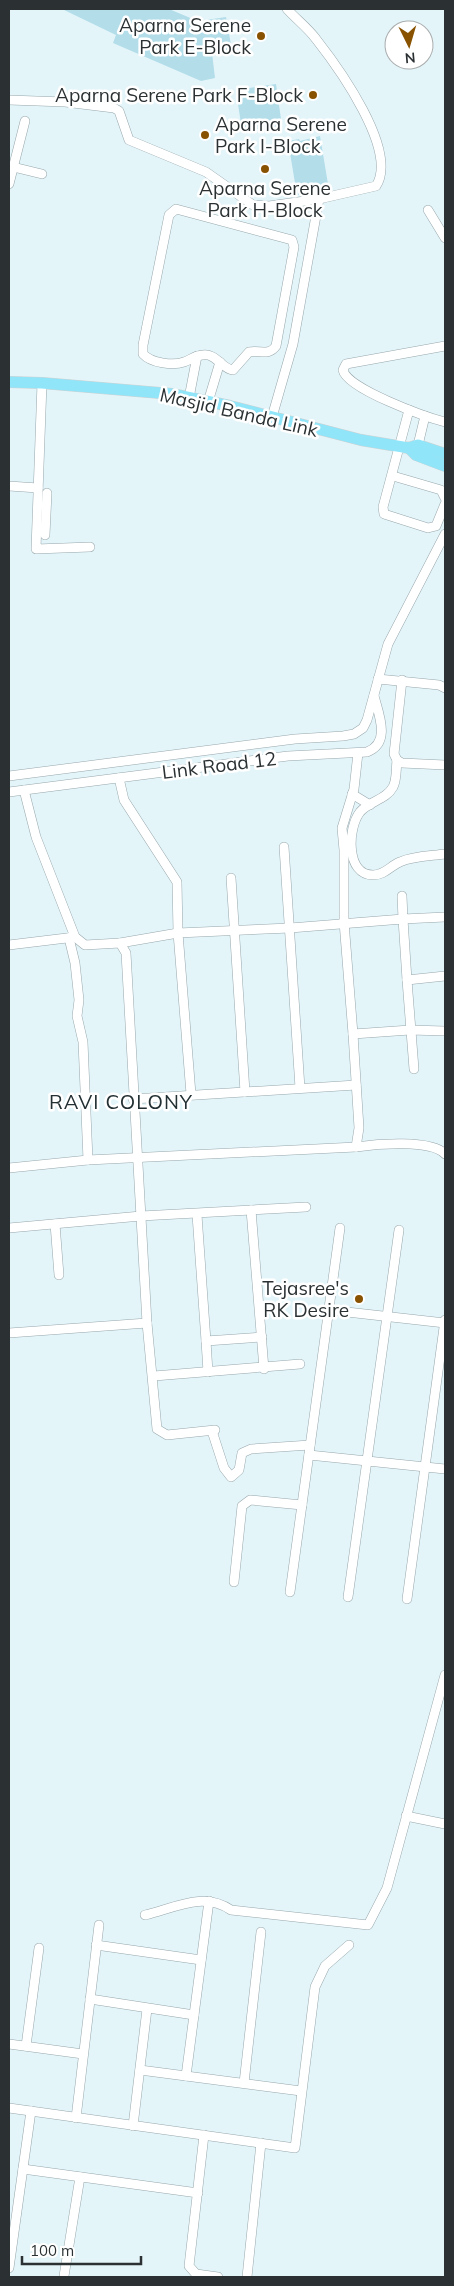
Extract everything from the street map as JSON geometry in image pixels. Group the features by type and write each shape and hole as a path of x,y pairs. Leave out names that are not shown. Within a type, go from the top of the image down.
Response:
{"main road":[{"name":"Masjid Banda Link","path":"9,382 156,392 190,398 361,440 409,446 416,455 440,464"},
{"path":"409,446 445,454"}],"street":[{"path":"9,100 65,102 114,108 119,111 130,140 206,172 253,205 269,206 376,186 380,179 379,154 373,129 364,109 316,38 287,9"},
{"path":"9,184 11,166 25,121"},
{"path":"11,166 42,174"},
{"path":"272,417 293,344 319,198"},
{"path":"176,209 292,240 292,257 276,346 270,352 250,352 234,370 220,362 213,356 198,356 182,363 171,363 153,360 143,354 143,345 169,216 176,209"},
{"path":"428,210 445,238"},
{"path":"445,346 343,367 343,373 350,380 397,406 445,422"},
{"path":"190,398 198,356"},
{"path":"208,402 220,362"},
{"path":"42,383 38,488 42,535"},
{"path":"409,410 409,446"},
{"path":"425,416 393,476 383,506 384,514 428,528 436,526 445,504"},
{"path":"393,476 441,490 445,498"},
{"path":"9,486 38,488"},
{"path":"47,493 42,535 36,549 90,547"},
{"name":"Link Road 12","path":"9,776 295,739 354,734 363,728 367,720 388,644 445,534"},
{"path":"378,679 402,680 439,685 445,688"},
{"path":"402,680 394,754 397,760 394,786 386,796 370,805 358,816 353,827 352,851 355,865 363,874 381,874 402,861 445,854"},
{"name":"Link Road 12","path":"9,792 288,756 358,753 374,749 380,741 382,732 381,720 374,696"},
{"path":"356,1146 359,1128 344,922 344,850 342,828 352,794 358,753"},
{"path":"397,760 402,763 445,765"},
{"path":"119,778 124,800 177,882 178,933 191,1094"},
{"path":"24,790 36,836 72,938 79,1000 77,1016 83,1042 88,1160"},
{"path":"352,794 370,805"},
{"path":"348,808 358,816"},
{"path":"284,847 300,1088"},
{"path":"231,878 244,1092"},
{"path":"402,896 414,1069"},
{"path":"9,945 72,938 85,945 120,943 178,933 290,928 344,922 445,917"},
{"path":"120,943 126,953 147,1323 154,1376 157,1429 168,1435 214,1430 224,1468 231,1477 237,1473 242,1453 246,1451 310,1445"},
{"path":"407,980 445,976"},
{"path":"353,1034 410,1030 445,1031"},
{"path":"133,1099 356,1084"},
{"path":"9,1168 88,1160 356,1146 434,1146 445,1154"},
{"path":"9,1228 141,1216 197,1215 306,1207"},
{"path":"251,1210 264,1369"},
{"path":"197,1215 208,1372"},
{"path":"54,1224 59,1274"},
{"path":"290,1592 340,1228"},
{"path":"348,1597 389,1317 399,1230"},
{"path":"329,1310 445,1322 408,1599"},
{"path":"9,1333 147,1323"},
{"path":"206,1341 262,1337"},
{"path":"154,1376 264,1369 300,1364"},
{"path":"309,1455 445,1469"},
{"path":"234,1582 242,1506 250,1500 302,1505"},
{"path":"145,1915 198,1900 220,1903 231,1910 368,1925 387,1888 445,1675"},
{"path":"406,1816 445,1824"},
{"path":"186,2076 209,1901"},
{"path":"76,2118 99,1925"},
{"path":"244,2083 261,1932"},
{"path":"96,1945 201,1960"},
{"path":"9,2108 295,2148 315,1987 325,1966 349,1946"},
{"path":"26,2046 38,1948"},
{"path":"90,1999 194,2015"},
{"path":"133,2126 147,2008"},
{"path":"9,2044 83,2054"},
{"path":"140,2070 301,2091"},
{"path":"9,2268 31,2111"},
{"path":"204,2136 190,2266 196,2274 218,2277"},
{"path":"247,2277 261,2143"},
{"path":"23,2169 198,2193"},
{"path":"64,2276 80,2177"}],"shaded area":[{"path":"62,9 169,9 207,25 206,20 226,17 232,50 212,53 215,78 201,81 113,43 116,35"},
{"path":"276,84 282,126 242,131 236,90"},
{"path":"320,136 329,190 297,195 288,141 299,139 300,141"}],"place":[{"name":"Aparna Serene Park E-Block","path":"261,36"},
{"name":"Aparna Serene Park F-Block","path":"313,95"},
{"name":"Aparna Serene Park I-Block","path":"205,135"},
{"name":"Aparna Serene Park H-Block","path":"265,169"},
{"name":"Tejasree's RK Desire","path":"359,1299"}],"district":[{"name":"RAVI COLONY","path":"121,1101"}]}
